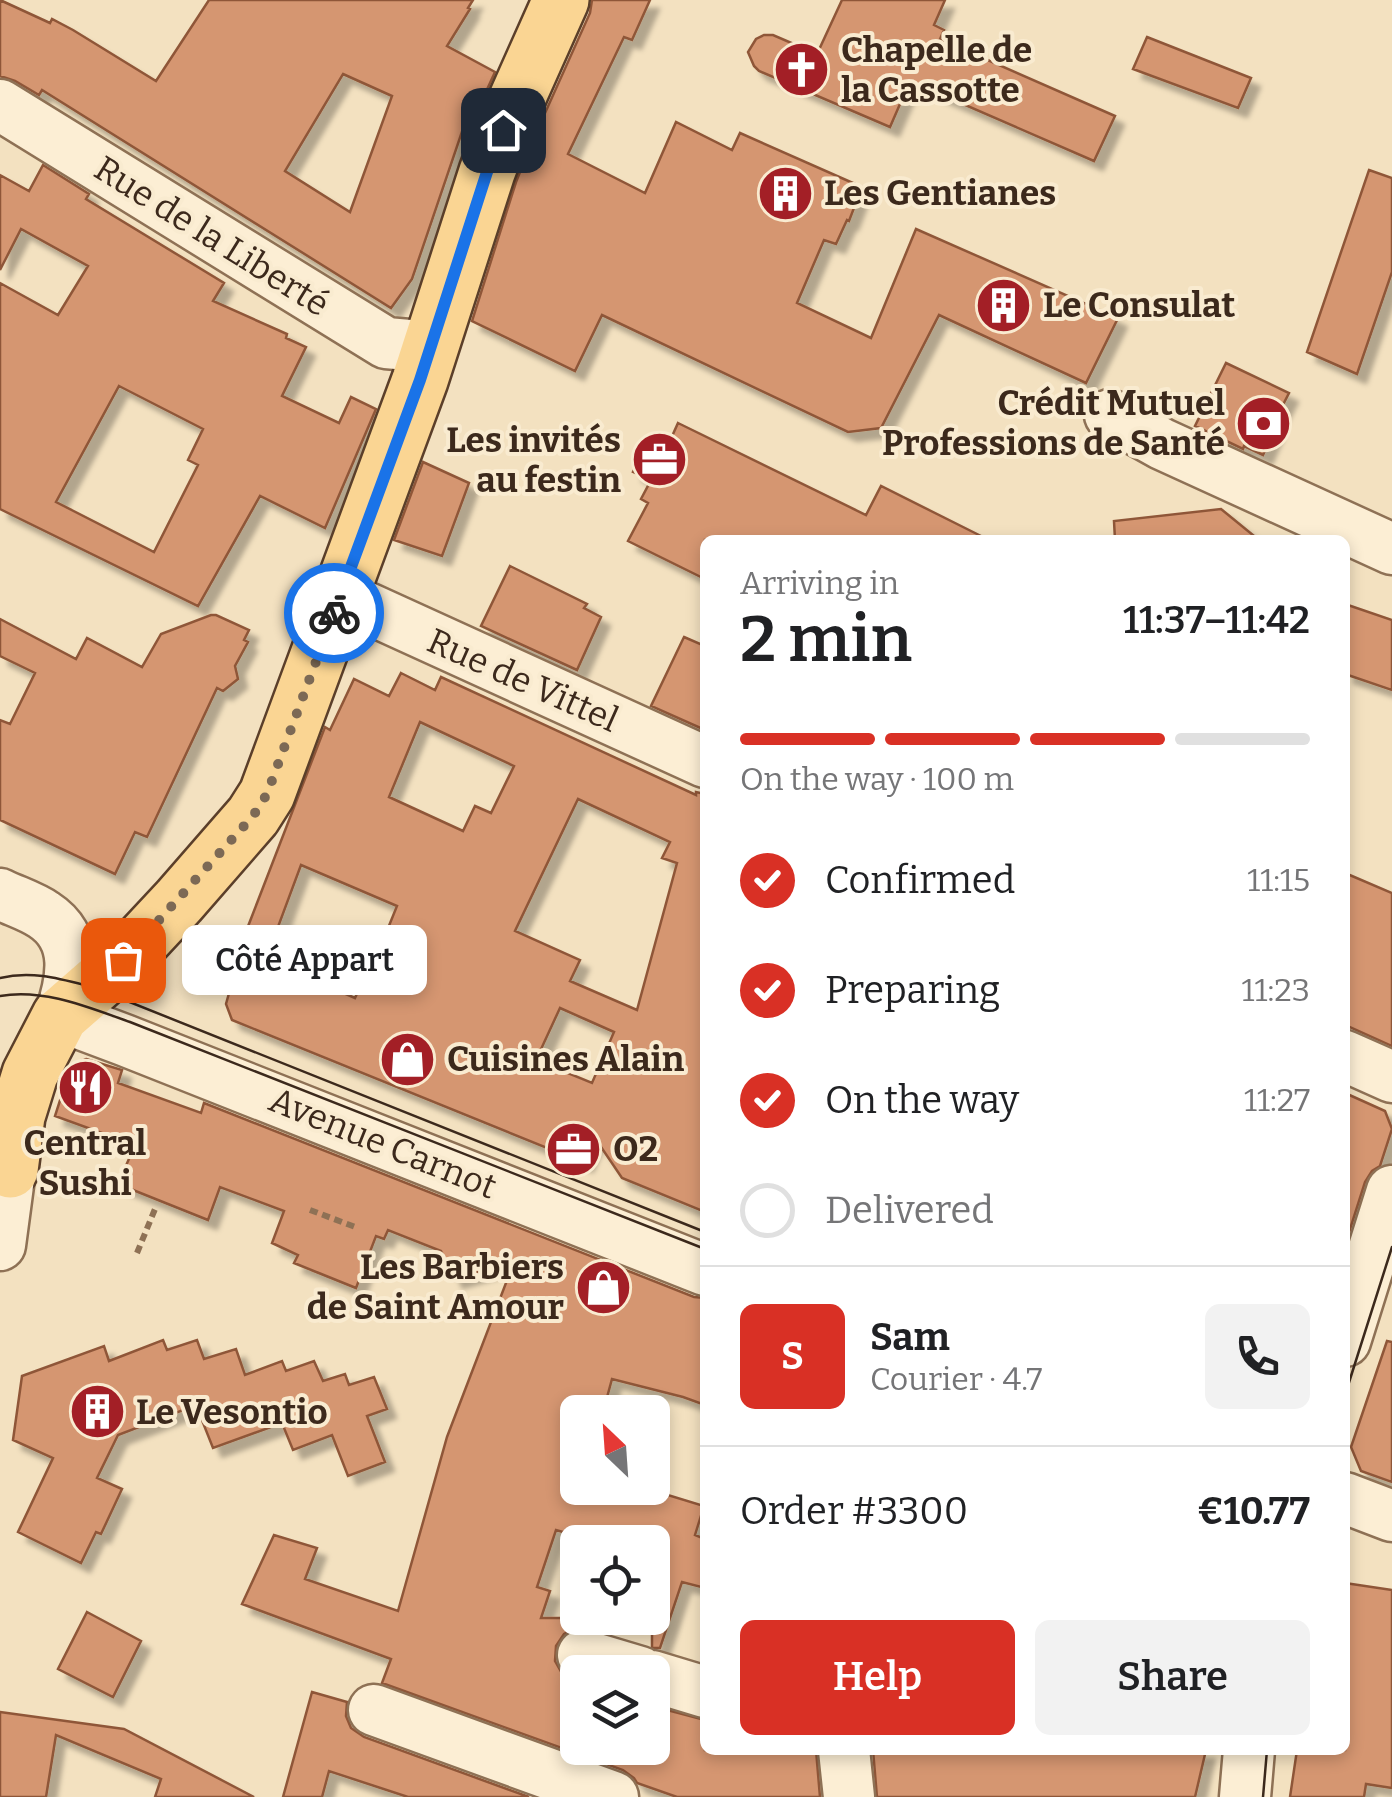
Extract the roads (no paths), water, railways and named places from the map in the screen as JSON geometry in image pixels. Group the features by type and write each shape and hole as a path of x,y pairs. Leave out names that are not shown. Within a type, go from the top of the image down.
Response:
{"main road":[{"path":"5,1168 34,1064 60,1016 123,960 253,816 267,794 432,347 494,152 561,0"}],"street":[{"name":"Rue de la Liberté","path":"0,105 386,343 432,347"},
{"path":"1110,416 1162,444 1392,548"},
{"name":"Rue de Vittel","path":"341,596 700,760"},
{"path":"0,894 43,914 55,924 71,952 70,982 60,1016"},
{"name":"Avenue Carnot","path":"60,1016 700,1268"},
{"path":"1350,1058 1392,1078"},
{"path":"0,1245 5,1168"},
{"path":"1350,1325 1392,1191"},
{"path":"1350,1500 1392,1516"},
{"path":"670,1681 700,1690"},
{"path":"374,1710 614,1797"},
{"path":"844,1755 848,1797"}],"tram line":[{"path":"0,978 35,975 92,987 700,1230"},
{"path":"0,996 50,997 130,1022 700,1247"},
{"path":"1350,1379 1392,1247"},
{"path":"1263,1797 1267,1755"}],"place":[{"name":"Chapelle de la Cassotte","path":"802,70"},
{"name":"Les Gentianes","path":"785,193"},
{"name":"Le Consulat","path":"1004,305"},
{"name":"Crédit Mutuel Professions de Santé","path":"1264,423"},
{"name":"Les invités au festin","path":"660,460"},
{"name":"Côté Appart","path":"123,960"},
{"name":"Cuisines Alain","path":"408,1059"},
{"name":"Central Sushi","path":"85,1087"},
{"name":"O2","path":"574,1149"},
{"name":"Les Barbiers de Saint Amour","path":"603,1287"},
{"name":"Le Vesontio","path":"97,1412"}]}
